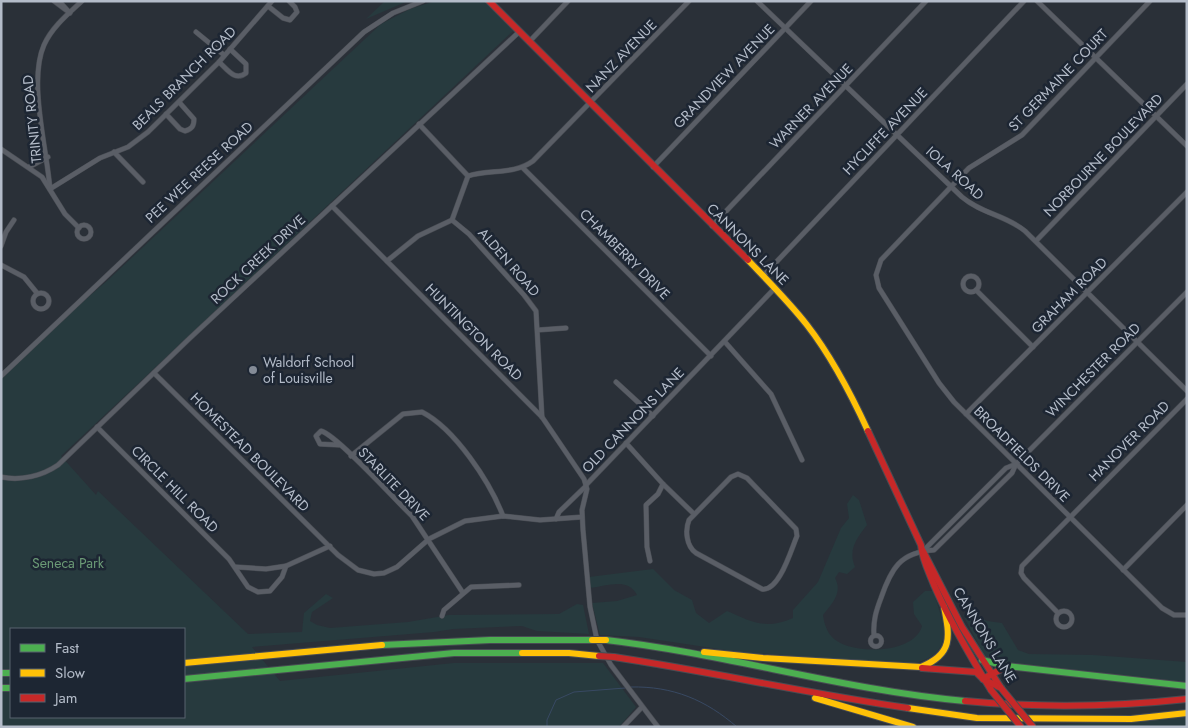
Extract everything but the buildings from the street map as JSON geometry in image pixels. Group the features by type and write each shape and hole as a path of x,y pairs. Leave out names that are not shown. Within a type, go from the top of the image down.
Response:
{"main road":[{"name":"CANNONS LANE","path":"489,1 807,322 837,368 923,551 922,556 946,605 961,642 983,679 1021,727"},
{"name":"CANNONS LANE","path":"946,605 1001,688 1033,727"},
{"path":"915,668 928,664 944,652 950,632 946,605"},
{"path":"185,663 427,642 517,638 606,640 763,658 976,672 983,679 1001,688"},
{"path":"666,648 858,686 962,703 1078,706 1140,704 1187,699"},
{"path":"185,679 454,653 569,653 668,664 770,686 978,718 1132,719 1187,713"},
{"path":"982,660 1007,666 1187,686"},
{"path":"983,679 1007,666"},
{"path":"770,686 913,727"}],"street":[{"path":"54,1 70,13"},
{"path":"59,1 70,13"},
{"name":"TRINITY ROAD","path":"50,189 48,157 37,86 39,61 47,40 82,1"},
{"path":"270,3 283,18 290,20 297,12 289,1"},
{"name":"PEE WEE REESE ROAD","path":"1,376 364,32 392,13 423,1"},
{"path":"529,42 568,1"},
{"name":"NANZ AVENUE","path":"523,168 590,104 688,1"},
{"name":"IOLA ROAD","path":"757,1 973,206 1014,223 1036,241 1187,391"},
{"name":"GRANDVIEW AVENUE","path":"653,167 811,1"},
{"name":"WARNER AVENUE","path":"712,226 926,1"},
{"name":"HYCLIFFE AVENUE","path":"763,276 1024,1"},
{"path":"1037,1 1187,146"},
{"name":"ST GERMAINE COURT","path":"876,275 881,260 951,186 974,164 1020,136 1150,1"},
{"name":"BEALS BRANCH ROAD","path":"50,189 91,163 136,142 218,62 270,3"},
{"path":"196,32 224,55"},
{"name":"ROCK CREEK DRIVE","path":"1,477 27,477 50,470 519,32"},
{"path":"218,62 235,76 240,77 246,73 246,64 230,49"},
{"name":"NORBOURNE BOULEVARD","path":"1036,241 1187,84"},
{"path":"166,114 180,129 185,132 191,130 194,125 194,119 179,102"},
{"path":"419,124 468,176"},
{"path":"1,149 42,178 65,214 78,228"},
{"path":"114,152 143,182"},
{"path":"29,167 48,157"},
{"path":"468,176 480,172 523,168"},
{"name":"CHAMBERRY DRIVE","path":"523,168 711,356"},
{"path":"387,261 418,236 452,220 468,176"},
{"name":"GRAHAM ROAD","path":"966,414 1187,192"},
{"name":"HUNTINGTON ROAD","path":"332,206 542,417 586,485"},
{"path":"1,246 6,232 14,220"},
{"name":"ALDEN ROAD","path":"452,220 469,234 536,311 542,417"},
{"path":"1,265 24,277 38,293"},
{"name":"BROADFIELDS DRIVE","path":"876,275 879,288 939,383 966,414 1166,611 1174,615 1187,615"},
{"name":"OLD CANNONS LANE","path":"658,727 622,681 605,655 596,635 590,607 582,517 586,485 725,342 774,288"},
{"path":"976,290 1033,347"},
{"name":"WINCHESTER ROAD","path":"874,636 873,623 889,574 905,558 923,551 934,550 985,501 1012,473 1016,464 1187,292"},
{"path":"538,330 566,328"},
{"path":"725,342 771,394 802,460"},
{"name":"HOMESTEAD BOULEVARD","path":"154,373 330,546"},
{"path":"616,382 653,416"},
{"name":"HANOVER ROAD","path":"1058,613 1024,578 1021,570 1023,564 1187,399"},
{"path":"351,456 403,414 422,412 441,427 475,463 495,494 503,516"},
{"name":"CIRCLE HILL ROAD","path":"97,427 236,568 248,587 265,592 274,589 282,577 286,566"},
{"name":"STARLITE DRIVE","path":"339,444 320,444 316,436 318,432 324,432 339,444 412,516 463,592"},
{"path":"626,443 662,484 694,514"},
{"name":"WINCHESTER ROAD","path":"923,551 1006,468 1016,464"},
{"path":"738,474 747,478 793,525 797,532 774,586 768,589 762,588 692,550 688,544 687,527 689,520 694,514 731,477 738,474"},
{"path":"650,560 647,547 646,506 658,494 662,484"},
{"path":"556,519 560,512 586,485"},
{"path":"979,496 985,501"},
{"path":"1123,570 1187,506"},
{"path":"236,568 266,569 286,566 330,546 350,565 363,572 379,574 393,570 429,539 465,522 503,516 540,520 582,517"},
{"path":"954,520 960,525"},
{"path":"442,616 444,610 471,587 519,585"},
{"path":"623,727 642,707"}],"green space":[{"path":"385,1 408,1 366,19"},
{"name":"Seneca Park","path":"435,1 484,1 513,31 61,456 96,495 98,491 248,634 302,632 304,613 326,594 333,598 312,612 310,621 330,628 408,622 449,615 559,614 577,604 583,605 589,634 537,631 522,626 453,629 252,647 280,681 454,663 603,663 636,707 619,727 1,727 1,372 107,281 381,24 410,9"},
{"path":"853,495 859,500 867,525 854,545 852,555 855,567 847,574 839,572 835,578 838,588 837,593 823,615 827,630 837,641 846,645 871,650 885,649 909,642 917,635 922,626 914,614 913,602 925,591 933,591 941,615 943,636 941,645 935,653 926,659 911,664 739,652 639,637 600,635 592,603 617,601 637,595 633,589 623,584 590,588 589,577 653,569 674,590 692,600 696,613 709,623 727,611 752,621 767,624 775,624 793,618 793,610 818,582 841,528 849,518 847,504"},
{"path":"971,612 987,621 1002,623 1018,650 1029,654 1093,655 1187,662 1187,682 997,661 985,657 963,615"},
{"path":"1187,717 1186,727 1037,726"}],"waterway":[{"path":"631,687 661,689 688,696 713,709 737,727"},
{"path":"547,727 547,720 556,700 574,692 625,688"}],"traffic: fast":[{"path":"382,645 490,640 592,640"},
{"path":"606,640 696,654 874,689 965,701"},
{"path":"185,679 454,653 522,653"},
{"path":"982,660 1007,666 1187,686"},
{"path":"1,673 10,673"},
{"path":"1,688 10,688"}],"traffic: slow":[{"path":"748,260 793,308 816,337 855,403 868,431"},
{"path":"704,652 763,658 921,667 939,656 947,643 948,636 944,607"},
{"path":"592,640 606,640"},
{"path":"185,663 382,645"},
{"path":"522,653 569,653 599,656"},
{"path":"815,698 913,727"},
{"path":"908,708 977,718 1131,719 1187,713"}],"traffic: jam":[{"path":"489,1 748,260"},
{"path":"868,431 921,545 926,565 940,599 991,690"},
{"path":"923,551 962,627 1001,688"},
{"path":"599,656 614,657"},
{"path":"614,657 908,708"},
{"path":"983,679 1007,666"},
{"path":"922,668 976,672 983,679 1001,688"},
{"path":"1001,688 1033,727"},
{"path":"991,690 1021,727"},
{"path":"965,701 1020,705 1076,706 1132,704 1187,699"}],"place":[{"name":"Waldorf School of Louisville","path":"253,370"}]}
